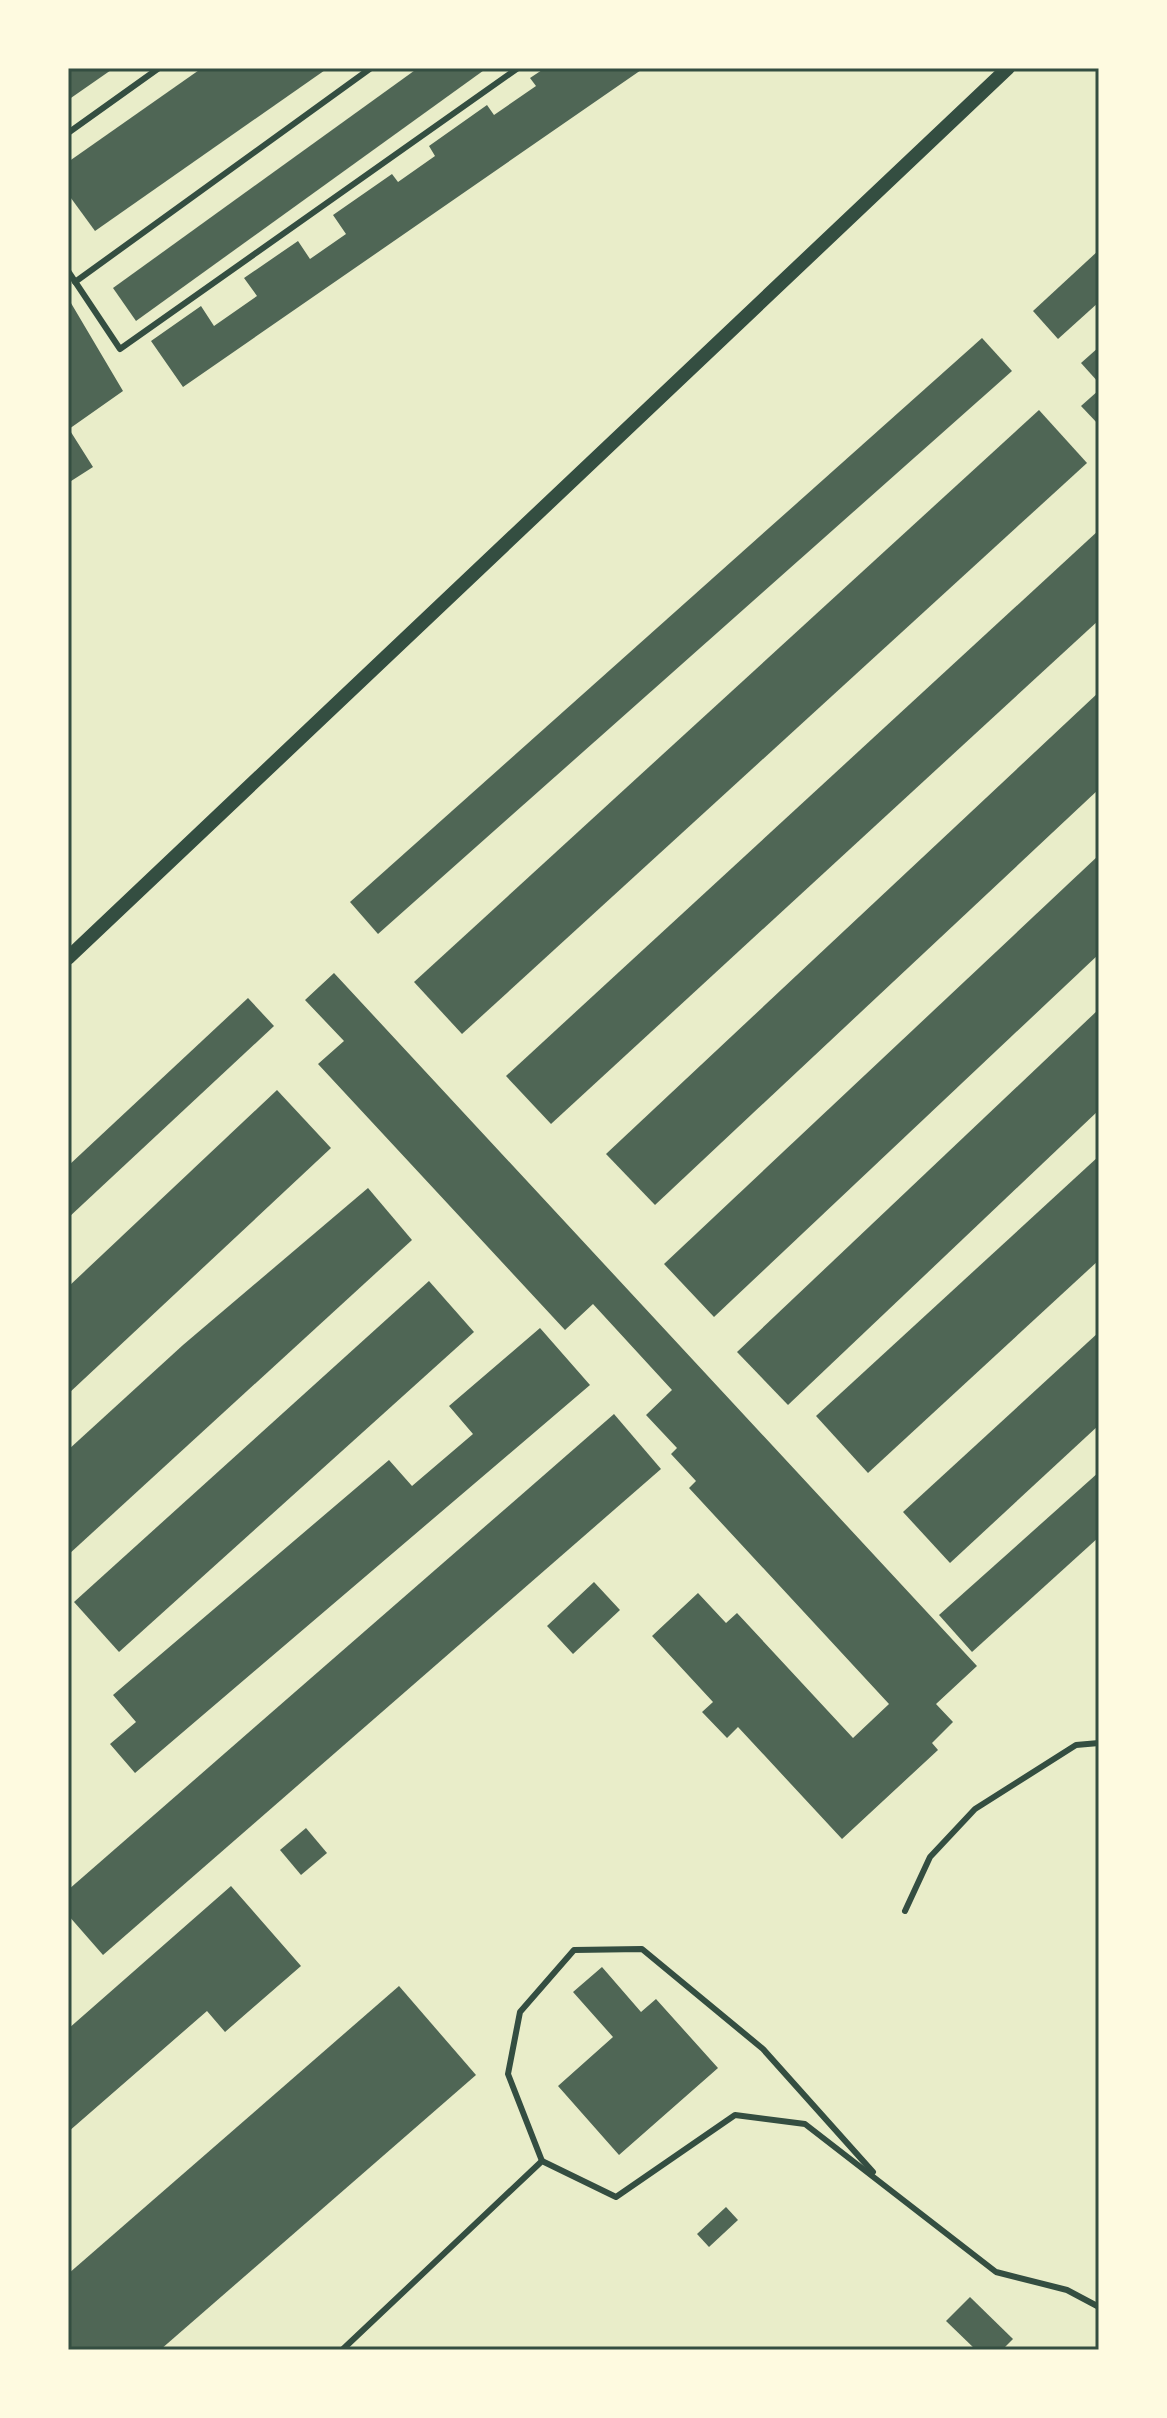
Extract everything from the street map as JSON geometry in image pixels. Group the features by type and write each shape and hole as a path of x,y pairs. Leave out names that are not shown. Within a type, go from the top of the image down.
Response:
{"street":[{"path":"68,958 1008,68"}],"lane":[{"path":"68,133 159,68"},
{"path":"75,282 371,68"},
{"path":"68,271 120,349 518,68"},
{"path":"905,1911 930,1857 975,1809 1076,1745 1099,1743"},
{"path":"883,2184 763,2049 642,1949 574,1950 520,2012 508,2074 542,2161 616,2197 735,2115 805,2124 996,2272 1067,2290 1099,2307"},
{"path":"342,2350 542,2161"}],"building":[{"path":"68,68 114,68 68,100"},
{"path":"202,68 328,68 95,231 68,194 68,162"},
{"path":"418,68 487,68 136,321 113,288"},
{"path":"545,68 644,68 183,387 151,341 201,306 214,326 257,296 244,278 298,241 310,259 346,234 333,215 392,174 398,182 435,156 429,146 487,105 494,115 536,86 530,78"},
{"path":"1099,250 1099,302 1058,339 1033,311"},
{"path":"68,298 123,391 69,429 93,467 68,483"},
{"path":"982,338 1012,371 378,934 350,902"},
{"path":"1099,347 1099,383 1081,363"},
{"path":"1099,390 1099,425 1081,406"},
{"path":"1039,410 1087,463 462,1034 414,982"},
{"path":"1099,530 1099,620 551,1124 506,1076"},
{"path":"1099,692 1099,789 655,1205 606,1154"},
{"path":"1099,855 1099,954 714,1317 664,1264"},
{"path":"334,973 977,1666 936,1704 953,1722 932,1743 938,1750 842,1839 738,1727 727,1738 702,1712 713,1702 652,1636 698,1593 726,1623 737,1613 853,1738 889,1704 689,1488 696,1481 671,1454 677,1448 646,1415 672,1390 593,1304 565,1330 318,1064 344,1041 305,1000"},
{"path":"248,998 274,1026 68,1218 68,1166"},
{"path":"1099,1009 1099,1110 788,1405 737,1352"},
{"path":"277,1090 331,1148 68,1394 68,1287"},
{"path":"1099,1156 1099,1260 868,1473 816,1416"},
{"path":"368,1188 412,1240 68,1555 68,1450 183,1345"},
{"path":"429,1281 474,1332 119,1652 74,1602"},
{"path":"540,1328 590,1385 135,1773 110,1744 136,1722 113,1695 389,1460 412,1486 473,1434 449,1406"},
{"path":"1099,1332 1099,1425 950,1563 903,1512"},
{"path":"614,1414 661,1469 103,1955 68,1915 68,1890"},
{"path":"1099,1472 1099,1537 972,1652 939,1615"},
{"path":"594,1582 620,1610 573,1654 547,1626"},
{"path":"306,1828 327,1853 301,1875 280,1850"},
{"path":"231,1886 301,1966 225,2032 207,2011 68,2132 68,2029"},
{"path":"602,1967 641,2012 656,1999 718,2068 619,2155 558,2086 613,2037 573,1992"},
{"path":"399,1986 476,2075 160,2350 68,2350 68,2274"},
{"path":"726,2207 738,2220 709,2247 697,2234"},
{"path":"970,2297 1013,2339 1002,2350 976,2350 946,2321"}]}
